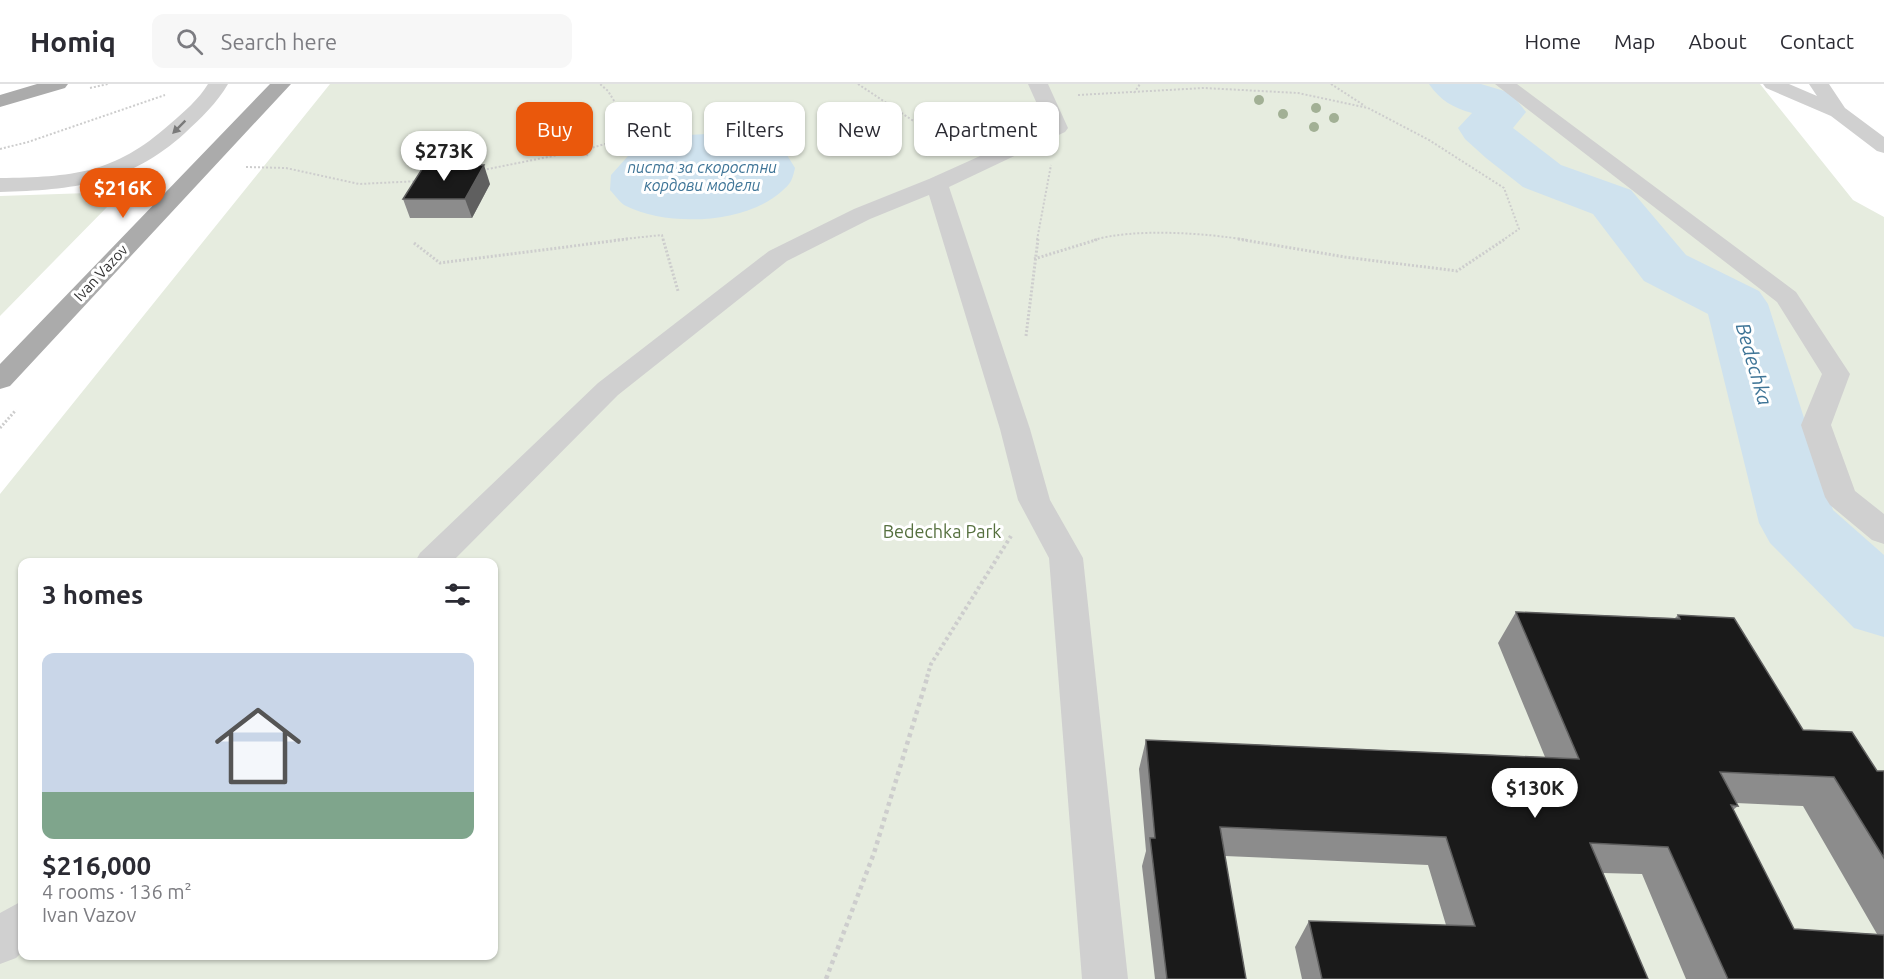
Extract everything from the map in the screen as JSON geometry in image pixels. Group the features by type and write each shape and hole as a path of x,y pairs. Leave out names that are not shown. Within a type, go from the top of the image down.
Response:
{"main road":[{"path":"0,101 47,85"},
{"name":"Ivan Vazov","path":"0,380 278,85"}],"street":[{"path":"0,185 51,184 82,180 113,171 140,159 163,143 209,97 218,84"},
{"path":"1505,84 1787,297 1836,374 1816,425 1841,497 1884,532"},
{"path":"1773,84 1838,112 1882,148"},
{"path":"1819,84 1838,112"},
{"path":"436,558 608,389 778,256 862,214 937,184 998,156"},
{"path":"937,184 1015,429 1034,500 1066,558 1106,979"},
{"path":"0,942 18,926"}],"path":[{"path":"593,148 635,135 608,91 600,84"},
{"path":"858,84 915,122 937,184"},
{"path":"1134,93 1140,84"},
{"path":"1034,259 1111,235 1211,234 1345,257 1457,271 1520,229 1504,189 1429,140 1368,108 1331,84"},
{"path":"1041,90 1134,93 1204,88 1299,93 1368,108"},
{"path":"0,149 28,142 170,94"},
{"path":"483,170 553,156"},
{"path":"1025,338 1034,259 1053,156"},
{"path":"246,167 286,168 359,184 426,181"},
{"path":"414,243 440,263 662,235 688,326"},
{"path":"826,979 874,853 931,664 1034,500"}],"green space":[{"name":"Bedechka Park","path":"330,84 1760,84 1853,200 1884,217 1884,979 0,979 0,494"},
{"path":"118,192 125,196 110,204 0,316 0,196"}],"water":[{"name":"писта за скоростни кордови модели","path":"704,134 704,156 788,156 795,168 792,178 782,191 767,202 728,216 706,219 663,217 643,213 624,205 610,190 611,175 628,156 692,156 692,135"}],"building":[{"path":"484,165 465,199 403,199 424,166"},
{"path":"1516,612 1680,619 1678,615 1734,618 1803,730 1852,732 1877,771 1884,771 1884,858 1834,777 1720,772 1738,806 1731,805 1794,929 1884,935 1884,979 1728,979 1668,847 1590,843 1648,979 1322,979 1309,921 1475,926 1446,837 1220,827 1246,979 1167,979 1150,838 1155,838 1146,740 1579,759"}],"waterway":[{"name":"Bedechka","path":"1452,84 1470,98 1494,103 1502,112 1483,128 1504,147 1542,176 1612,202 1665,268 1737,304 1798,523 1884,605"}]}
